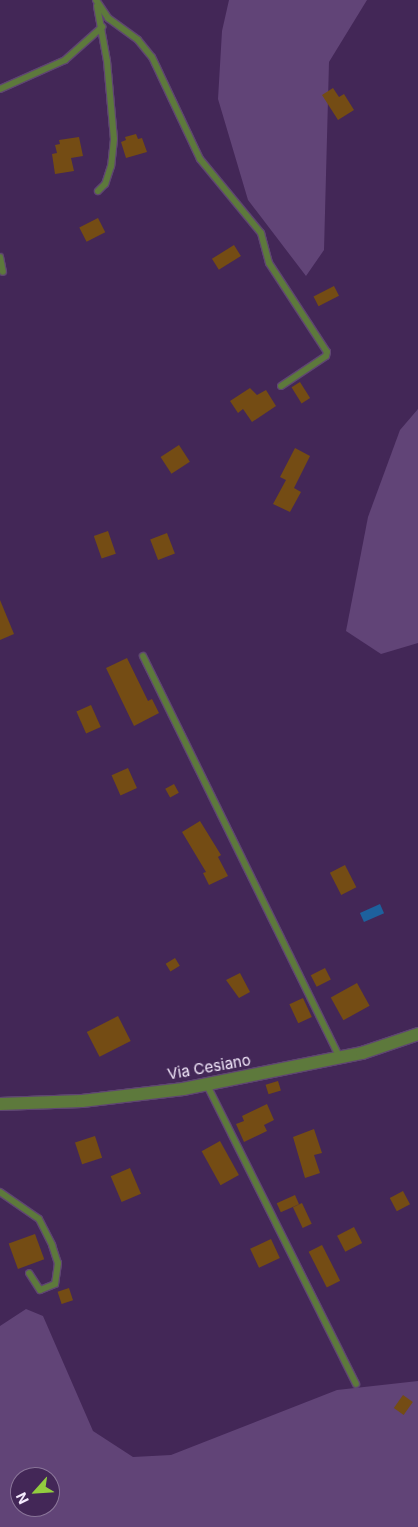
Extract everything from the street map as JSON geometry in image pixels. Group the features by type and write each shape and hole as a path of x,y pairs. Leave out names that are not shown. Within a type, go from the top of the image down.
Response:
{"street":[{"name":"Via Cesiano","path":"0,1104 119,1097 207,1085 340,1058 418,1034"}],"lane":[{"path":"96,0 102,27 114,147 106,181 98,191"},
{"path":"96,0 108,18 138,40 155,61 200,159 261,233 269,263 326,352 326,356 281,386"},
{"path":"0,89 65,60 102,27"},
{"path":"0,257 3,272"},
{"path":"143,656 340,1058"},
{"path":"207,1085 356,1384"},
{"path":"0,1192 39,1219 52,1244 58,1263 55,1284 46,1289 37,1288 29,1273"}],"shaded area":[{"path":"229,0 367,0 329,62 324,250 306,276 248,200 218,99 222,31"},
{"path":"418,409 418,643 381,654 346,631 368,517 400,430"},
{"path":"26,1309 43,1316 93,1431 133,1457 171,1455 337,1390 418,1381 418,1527 0,1527 0,1326"}],"water":[{"path":"380,904 384,913 364,922 360,913"}],"building":[{"path":"333,88 339,97 344,94 354,110 338,120 322,95"},
{"path":"136,134 138,139 142,138 147,152 126,158 121,142 126,140 125,137"},
{"path":"79,137 83,156 71,158 74,171 55,174 52,154 57,153 55,145 60,144 59,140"},
{"path":"98,218 105,232 87,242 79,228"},
{"path":"234,245 241,256 219,270 212,259"},
{"path":"334,286 339,296 319,306 314,296"},
{"path":"300,382 310,398 302,403 292,387"},
{"path":"250,388 257,395 266,390 276,406 252,422 243,409 238,413 230,401"},
{"path":"179,445 190,462 171,474 161,457"},
{"path":"295,448 310,456 294,488 301,492 290,512 273,504 286,480 280,477"},
{"path":"108,531 116,554 102,559 94,536"},
{"path":"167,533 175,554 158,560 150,539"},
{"path":"0,600 14,634 0,640"},
{"path":"127,658 148,701 152,699 159,713 134,726 106,668"},
{"path":"91,705 101,727 86,733 76,712"},
{"path":"128,768 137,788 121,795 112,775"},
{"path":"174,784 179,793 170,798 165,789"},
{"path":"200,821 221,855 218,857 228,876 209,885 203,873 206,872 182,832"},
{"path":"345,865 356,887 341,895 330,873"},
{"path":"175,958 180,966 170,971 166,964"},
{"path":"325,968 331,980 317,987 311,975"},
{"path":"240,973 250,992 239,998 226,980"},
{"path":"357,983 370,1006 343,1020 331,998"},
{"path":"303,998 312,1017 298,1023 289,1004"},
{"path":"118,1016 131,1041 100,1057 87,1032"},
{"path":"278,1081 281,1091 268,1094 266,1085"},
{"path":"267,1104 274,1120 264,1125 267,1131 244,1142 236,1124 244,1121 242,1116"},
{"path":"314,1129 322,1153 314,1155 320,1173 305,1178 293,1137"},
{"path":"95,1136 102,1158 82,1164 75,1142"},
{"path":"220,1141 239,1175 221,1185 202,1151"},
{"path":"130,1168 141,1194 122,1202 111,1176"},
{"path":"403,1191 410,1204 397,1211 390,1198"},
{"path":"295,1195 299,1204 281,1212 277,1203"},
{"path":"302,1203 312,1224 303,1228 293,1207"},
{"path":"354,1227 362,1243 345,1252 337,1236"},
{"path":"35,1234 44,1259 18,1269 9,1244"},
{"path":"271,1239 280,1258 259,1268 250,1249"},
{"path":"322,1245 340,1281 327,1287 309,1252"},
{"path":"69,1288 73,1300 62,1304 58,1292"},
{"path":"403,1395 413,1402 404,1415 394,1408"}]}
